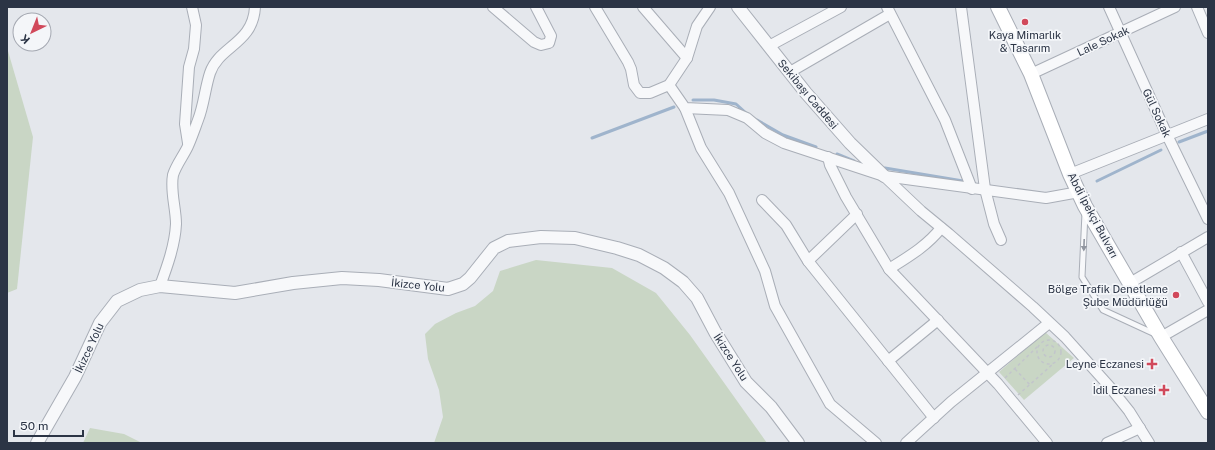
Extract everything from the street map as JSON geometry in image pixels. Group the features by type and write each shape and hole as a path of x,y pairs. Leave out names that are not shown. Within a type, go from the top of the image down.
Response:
{"main road":[{"name":"Abdi İpekçi Bulvarı","path":"998,7 1031,74 1070,174 1085,206 1161,337 1208,412"}],"street":[{"path":"189,145 185,124 189,67 194,49 196,25 192,7"},
{"path":"160,286 173,243 176,226 176,215 173,199 173,176 189,145 199,118 210,71 217,61 242,38 250,27 255,7"},
{"path":"493,7 534,42 541,45 549,43 551,36 536,7"},
{"path":"595,7 628,62 634,85 640,93 650,93 669,85 687,58 697,26 710,7"},
{"path":"643,7 687,58"},
{"name":"Sekibaşı Caddesi","path":"738,7 806,93 850,143 884,176"},
{"path":"769,46 841,7"},
{"path":"961,7 985,189 994,224 1001,240"},
{"name":"Gül Sokak","path":"1109,7 1167,135 1208,218"},
{"name":"Lale Sokak","path":"1031,74 1175,7"},
{"path":"1197,7 1208,33"},
{"path":"790,72 889,10 945,120 972,189"},
{"path":"669,85 685,108 701,148 729,193 765,271 775,306 830,404 876,443"},
{"path":"685,108 728,110 747,118 765,134 784,143 884,176 1046,198 1079,192"},
{"path":"1070,174 1208,119"},
{"path":"828,157 830,166 889,270 988,373 1047,443"},
{"path":"884,176 921,211 1033,307 1079,352 1129,411 1149,443"},
{"path":"762,200 786,225 808,261 934,418"},
{"path":"808,261 857,214"},
{"path":"889,270 924,246 941,228"},
{"name":"İkizce Yolu","path":"37,443 75,377 100,324 117,300 140,290 160,286 235,293 293,283 342,278 379,280 448,288 463,284 470,278 494,248 508,241 541,237 575,238 617,248 638,255 664,268 683,282 697,298 714,332 746,382 771,407 798,443"},
{"path":"1130,283 1208,237"},
{"path":"1182,252 1208,302"},
{"path":"1161,337 1208,310"},
{"path":"888,361 938,320"},
{"path":"906,443 951,402 1049,323"},
{"path":"1107,443 1140,428"}],"lane":[{"path":"1085,206 1082,277 1103,310 1161,337"}],"path":[{"path":"998,384 1041,342 1050,339 1058,343 1062,352 1058,361 1012,400"},
{"path":"1041,342 1046,347"},
{"path":"1053,356 1055,352 1054,348 1058,343"},
{"path":"1046,347 1050,345 1054,348"},
{"path":"1038,346 1038,356 1040,360 1044,363 1054,363"},
{"path":"1046,347 1044,351 1045,355 1049,357 1053,356 1058,361"},
{"path":"1015,369 1030,385"}],"green space":[{"path":"7,50 33,137 17,289 7,293"},
{"path":"536,260 612,268 656,293 690,335 767,443 434,443 443,417 439,390 428,359 425,334 435,324 456,313 475,306 493,291 500,271"},
{"path":"1045,332 1074,358 1024,400 999,372"},
{"path":"90,428 124,434 142,443 83,443"}],"waterway":[{"path":"693,100 714,100 736,104 746,113"},
{"path":"592,138 674,107"},
{"path":"757,120 783,135 816,147"},
{"path":"1179,142 1208,131"},
{"path":"1097,181 1161,150"},
{"path":"837,154 854,161"},
{"path":"885,168 963,181"}],"place":[{"name":"Kaya Mimarlık & Tasarım","path":"1025,22"},
{"name":"Bölge Trafik Denetleme Şube Müdürlüğü","path":"1176,295"},
{"name":"Leyne Eczanesi","path":"1152,364"},
{"name":"İdil Eczanesi","path":"1164,390"}]}
